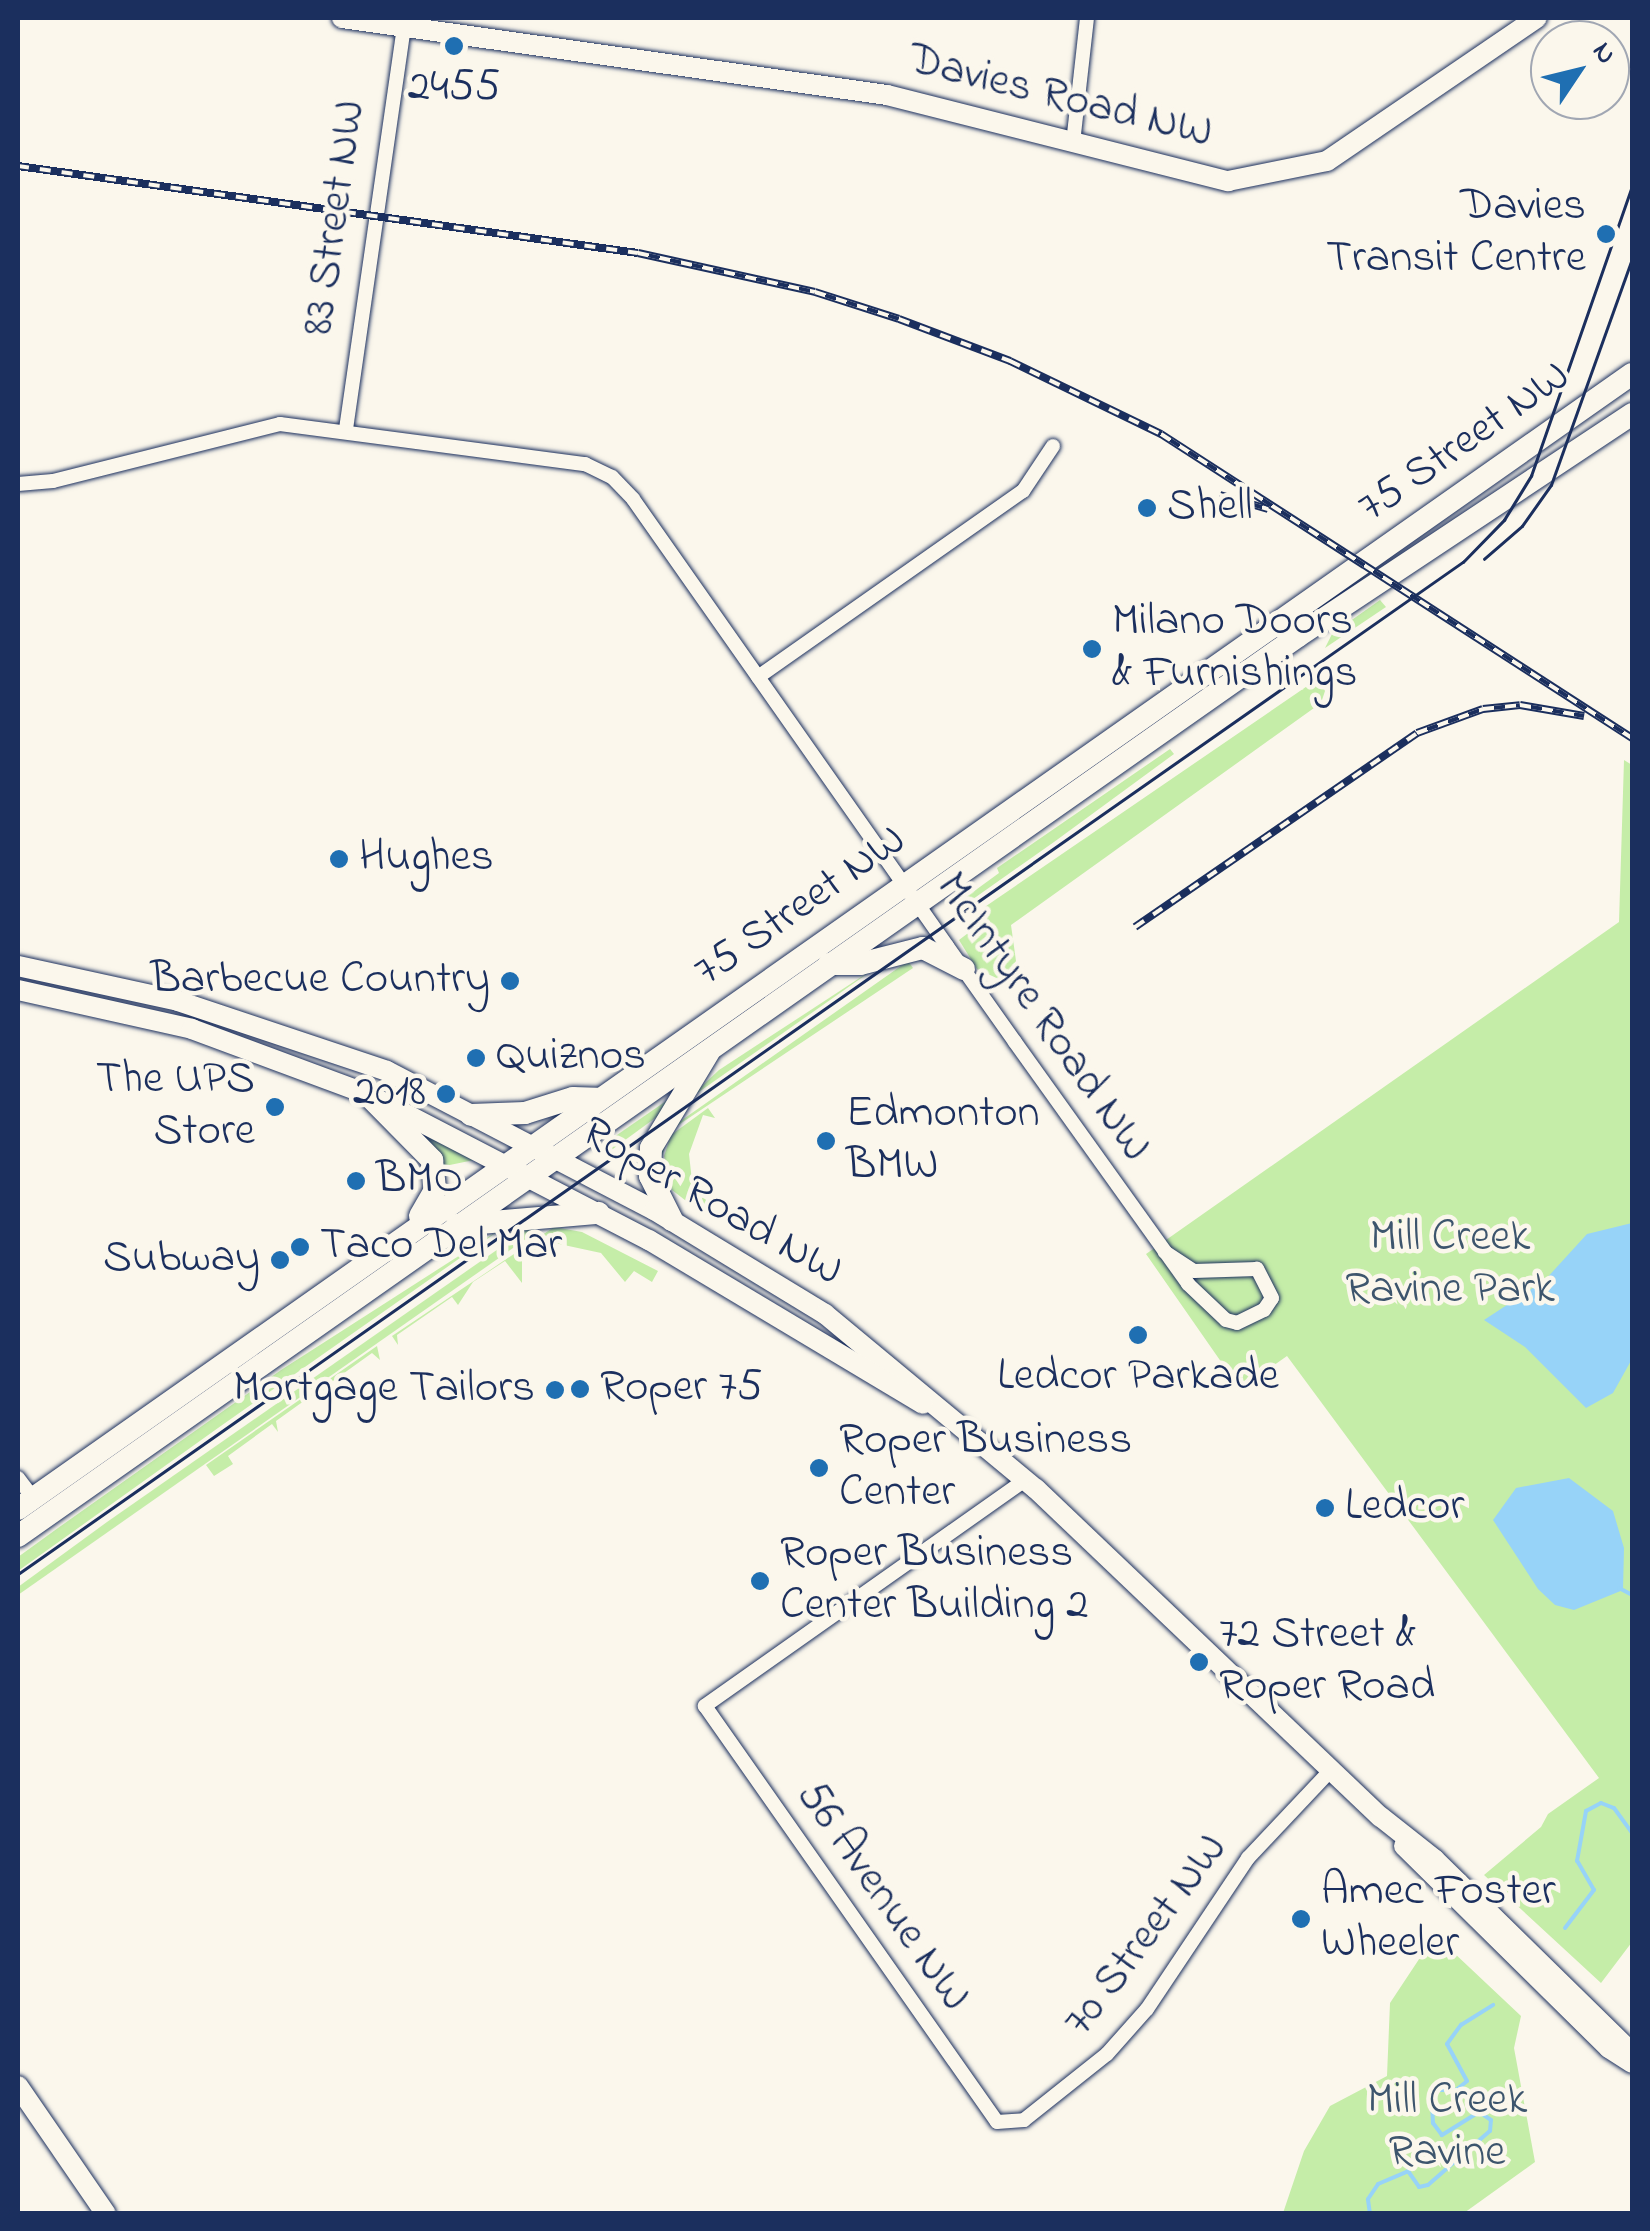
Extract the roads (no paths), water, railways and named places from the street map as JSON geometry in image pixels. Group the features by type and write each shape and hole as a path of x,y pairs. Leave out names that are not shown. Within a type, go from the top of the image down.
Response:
{"main road":[{"name":"Davies Road NW","path":"342,18 404,22 887,95 1215,180 1308,168 1350,147 1537,18"},
{"name":"75 Street NW","path":"25,1517 457,1226 829,964 910,893 1632,374"},
{"name":"75 Street NW","path":"25,1517 529,1144 1476,512 1632,414"},
{"path":"829,964 860,964 923,948 964,969"},
{"name":"Roper Road NW","path":"18,966 136,990 320,1046 387,1071 672,1220 854,1335 944,1416 1025,1480 1381,1817 1434,1858 1632,2054"},
{"name":"Roper Road NW","path":"18,990 192,1029 366,1094 528,1174 944,1416"},
{"path":"672,1220 650,1176 651,1148 713,1045"},
{"path":"366,1094 421,1145 435,1170 433,1197 409,1231"},
{"path":"471,1115 525,1113 573,1098 597,1099"},
{"path":"457,1226 598,1213"},
{"name":"Roper Road NW","path":"1381,1817 1424,1870 1632,2063"},
{"path":"18,2086 106,2214"}],"street":[{"path":"1074,143 1087,18"},
{"name":"83 Street NW","path":"346,429 404,22"},
{"name":"McIntyre Road NW","path":"18,484 72,476 244,428 346,429 603,471 627,491 1165,1252 1226,1320 1253,1318 1272,1298 1257,1268 1194,1271 1165,1252"},
{"path":"758,678 1022,491 1053,446"},
{"path":"18,1478 25,1517"},
{"name":"56 Avenue NW","path":"1004,2125 705,1706 1025,1480"},
{"name":"70 Street NW","path":"1004,2125 1024,2120 1107,2054 1148,2009 1248,1858 1331,1770"}],"water":[{"path":"1632,1223 1632,1359 1613,1393 1586,1408 1525,1347 1484,1320 1545,1280 1587,1234"},
{"path":"1569,1478 1613,1511 1624,1548 1623,1590 1574,1610 1555,1605 1538,1589 1493,1520 1516,1488"}],"waterway":[{"path":"1619,1588 1632,1595"},
{"path":"1565,1928 1594,1890 1577,1861 1586,1811 1601,1803 1614,1808 1632,1833"},
{"path":"1370,2214 1368,2199 1378,2184 1408,2171 1419,2187 1428,2185 1490,2131 1491,2120 1479,2112 1442,2135 1433,2123 1431,2090 1456,2090 1467,2081 1447,2044 1461,2025 1493,2005"}],"tram line":[{"path":"18,1574 1463,562 1504,520 1531,476 1632,186"},
{"path":"1484,559 1522,526 1551,485 1632,259"}],"railway":[{"path":"18,166 638,253 815,292 899,319 1010,361 1161,434 1632,738"},
{"path":"1220,495 1268,509"},
{"path":"1135,927 1417,733 1483,709 1520,705 1584,716"}],"place":[{"name":"2455","path":"454,46"},
{"name":"Davies Transit Centre","path":"1606,234"},
{"name":"Shell","path":"1147,508"},
{"name":"Milano Doors & Furnishings","path":"1092,649"},
{"name":"Hughes","path":"339,859"},
{"name":"Barbecue Country","path":"510,981"},
{"name":"Quiznos","path":"476,1058"},
{"name":"2018","path":"446,1094"},
{"name":"The UPS Store","path":"275,1107"},
{"name":"Edmonton BMW","path":"826,1141"},
{"name":"BMO","path":"356,1181"},
{"name":"Taco Del Mar","path":"300,1247"},
{"name":"Subway","path":"280,1260"},
{"name":"Ledcor Parkade","path":"1138,1335"},
{"name":"Roper 75","path":"580,1389"},
{"name":"Mortgage Tailors","path":"555,1390"},
{"name":"Roper Business Center","path":"819,1468"},
{"name":"Ledcor","path":"1325,1508"},
{"name":"Roper Business Center Building 2","path":"760,1581"},
{"name":"72 Street & Roper Road","path":"1199,1662"},
{"name":"Amec Foster Wheeler","path":"1301,1919"}],"park label":[{"name":"Mill Creek Ravine Park","path":"1450,1265"},
{"name":"Mill Creek Ravine","path":"1447,2128"}]}
